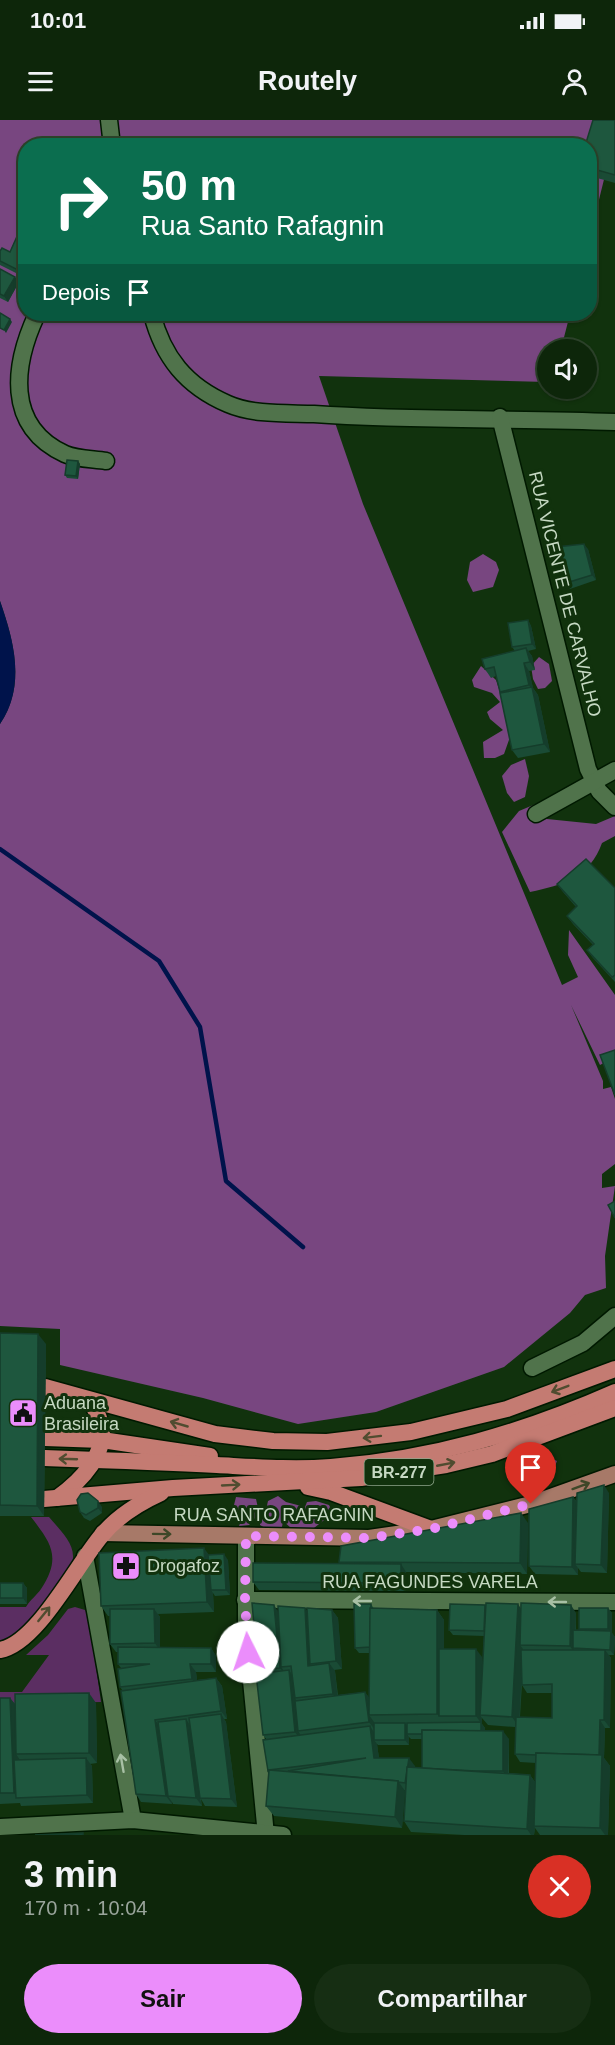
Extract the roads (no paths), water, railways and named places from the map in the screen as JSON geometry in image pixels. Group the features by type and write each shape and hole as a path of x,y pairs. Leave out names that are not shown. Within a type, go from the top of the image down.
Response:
{"highway":[{"path":"45,1387 214,1434 273,1441 327,1442 411,1432 507,1409 615,1369"},
{"name":"BR-277","path":"45,1458 273,1467 329,1467 384,1461 471,1445 521,1431 615,1392"},
{"path":"90,1400 101,1422 102,1440 94,1460"},
{"name":"BR-277","path":"94,1460 78,1484 50,1498 173,1488 361,1478 446,1465 524,1443 615,1408"},
{"path":"45,1438 102,1440 273,1467"},
{"path":"281,1483 331,1492 431,1529"},
{"path":"0,1650 8,1649 33,1628 68,1586 85,1556 104,1533 131,1509 173,1488"}],"main road":[{"name":"RUA SANTO RAFAGNIN","path":"104,1533 369,1538 431,1529 531,1504 615,1474"}],"street":[{"path":"109,120 111,138"},
{"path":"34,321 22,353 17,391 25,417 43,438 65,454 106,461"},
{"path":"154,321 175,368 229,405 255,411 361,417 500,417 615,422"},
{"name":"RUA VICENTE DE CARVALHO","path":"500,417 588,769 594,783 615,807"},
{"path":"536,814 615,770"},
{"path":"532,1368 583,1343 615,1316"},
{"path":"246,1536 245,1600 266,1834"},
{"path":"85,1556 133,1820"},
{"name":"RUA FAGUNDES VARELA","path":"245,1600 615,1602"},
{"path":"0,1827 133,1820 283,1835"}],"waterway":[{"path":"0,849 159,961 200,1027 226,1181 303,1247"}],"place":[{"name":"Aduana Brasileira","path":"23,1413"},
{"name":"Drogafoz","path":"126,1566"}]}
